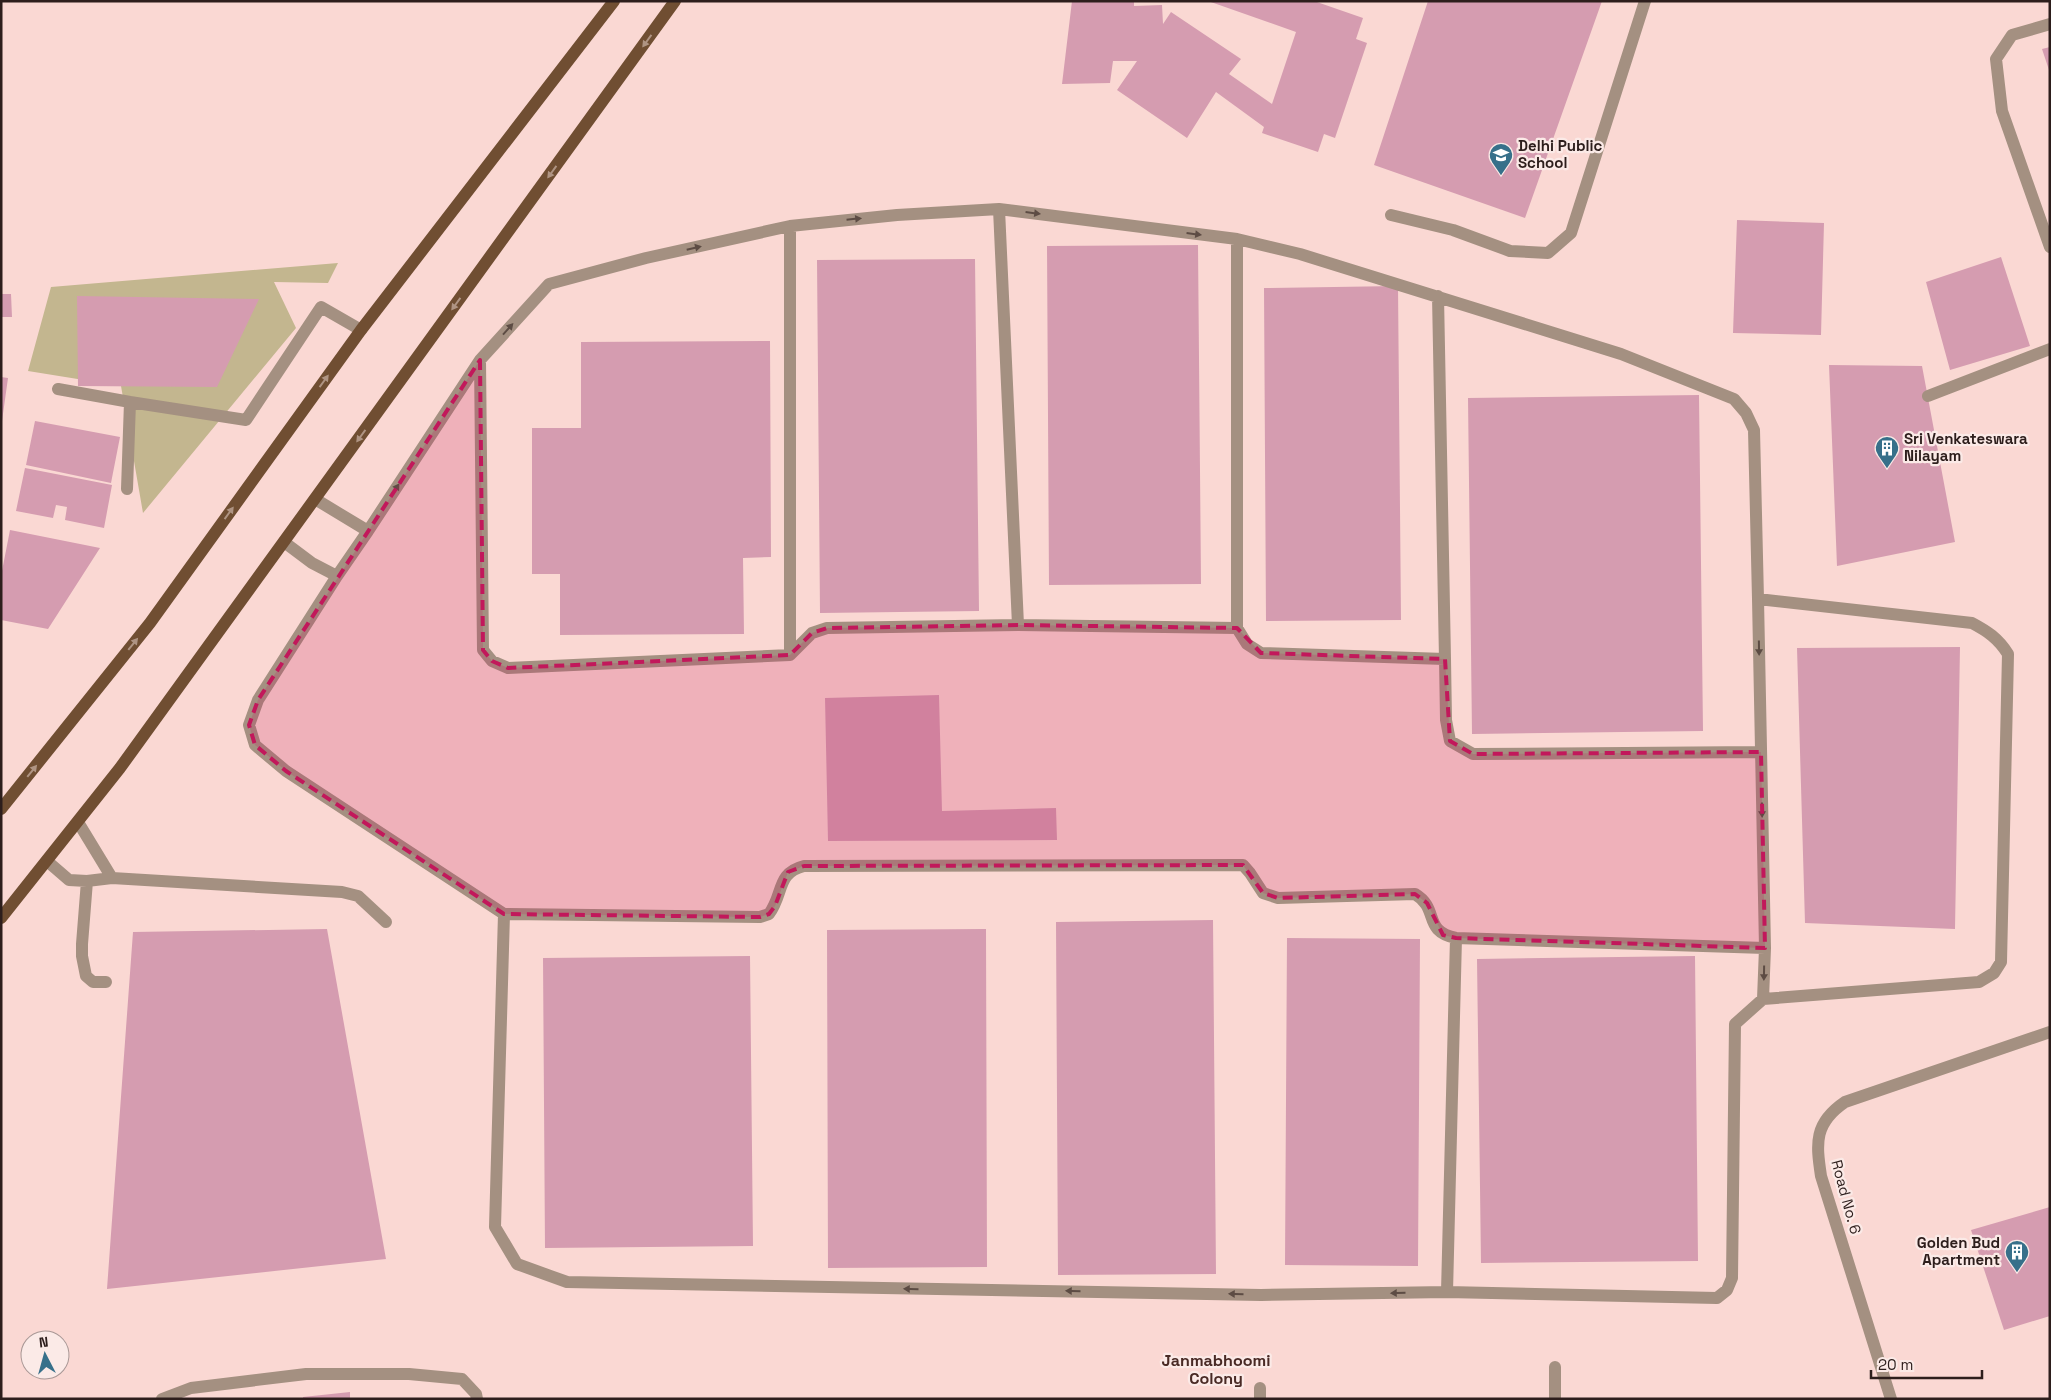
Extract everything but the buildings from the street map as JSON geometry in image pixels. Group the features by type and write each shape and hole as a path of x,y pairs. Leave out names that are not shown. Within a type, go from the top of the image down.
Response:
{"main road":[{"path":"1,809 150,623 362,330 614,1"},
{"path":"1,918 120,768 675,1"}],"street":[{"path":"1392,215 1453,230 1510,251 1548,253 1571,233 1645,1"},
{"path":"2050,24 2012,35 1996,59 2002,111 2050,247"},
{"path":"999,209 1018,625"},
{"path":"1763,999 1765,948 1754,430 1746,413 1734,399 1621,354 1300,254 1237,239 999,209 897,215 790,226 646,258 549,284 480,360 368,531 336,576 258,700 249,725 255,745 286,771 504,914 760,917 769,914 775,906 788,872 804,866 1243,865 1263,893 1278,898 1415,894 1427,903 1436,928 1443,935 1456,938 1765,948"},
{"path":"790,226 790,655"},
{"path":"1237,239 1237,628 1247,644 1261,653 1445,659"},
{"path":"1438,296 1446,720 1450,741 1473,754 1761,752"},
{"path":"58,389 246,420 321,307 362,330"},
{"path":"1928,396 2050,349"},
{"path":"480,360 483,650 492,661 508,668 790,655 812,633 827,628 1018,625 1237,628"},
{"path":"127,489 130,402"},
{"path":"315,499 368,531"},
{"path":"284,542 312,563 336,576"},
{"path":"504,914 495,1227 517,1264 566,1282 1261,1295 1447,1292 1717,1298 1727,1290 1732,1278 1735,1024 1763,999 1979,982 1994,973 2000,962 2008,654 2001,643 1991,633 1972,623 1758,599"},
{"path":"78,822 112,878"},
{"path":"47,861 69,880 87,881 112,878 342,892 358,896 386,922"},
{"path":"87,881 82,956 86,976 93,982 106,982"},
{"path":"1447,1292 1456,938"},
{"name":"Road No. 6","path":"1891,1399 1821,1176 1818,1152 1820,1131 1831,1112 1845,1102 2049,1034"},
{"path":"1555,1367 1555,1399"},
{"path":"162,1399 191,1388 306,1374 409,1374 462,1379 476,1394 477,1399"}],"highlighted area":[{"path":"480,360 483,650 492,661 508,668 790,655 812,633 827,628 1018,625 1237,628 1261,653 1445,659 1450,741 1473,754 1761,752 1765,948 1456,938 1443,935 1427,903 1415,894 1278,898 1263,893 1243,865 804,866 788,872 775,906 769,914 760,917 504,914 286,771 255,745 249,725 258,700"}],"shaded area":[{"path":"338,263 328,283 274,282 296,328 143,513 121,386 28,371 51,287"}],"place":[{"name":"Delhi Public School","path":"1501,176"},
{"name":"Sri Venkateswara Nilayam","path":"1887,469"},
{"name":"Golden Bud Apartment","path":"2017,1273"}],"district":[{"name":"Janmabhoomi Colony","path":"1216,1369"}]}
